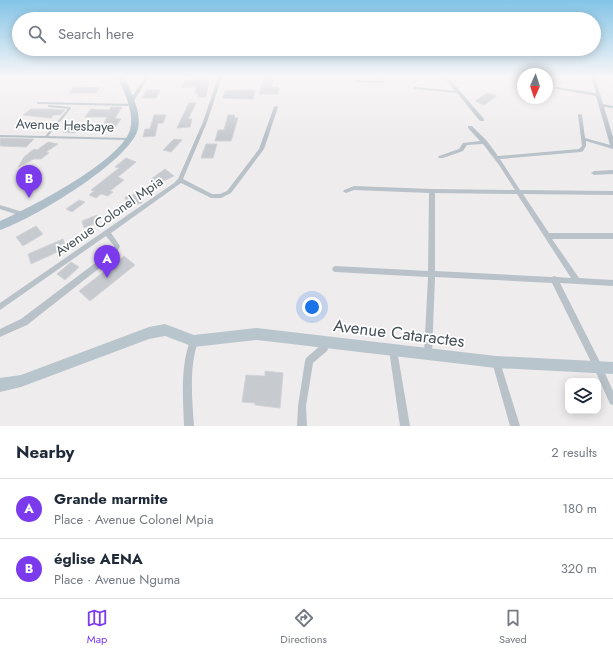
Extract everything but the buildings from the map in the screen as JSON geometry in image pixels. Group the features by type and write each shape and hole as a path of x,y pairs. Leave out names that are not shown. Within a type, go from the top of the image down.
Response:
{"main road":[{"path":"0,226 24,215 79,182 115,154 130,139 134,130 132,103 129,97"}],"street":[{"path":"132,103 136,97"},
{"name":"Avenue Colonel Mpia","path":"0,307 171,188 180,180 205,122 213,97"},
{"path":"461,97 482,120"},
{"path":"584,139 613,146 600,97"},
{"path":"602,105 613,108"},
{"path":"180,180 211,196 221,196 229,192 261,149 269,131 276,107"},
{"path":"498,158 574,151 584,148 580,115"},
{"path":"470,127 498,158 518,192 578,281"},
{"name":"Avenue Hesbaye","path":"0,136 130,139"},
{"path":"441,157 460,150 464,144 485,142"},
{"path":"594,172 613,172"},
{"path":"346,191 354,188 432,191 613,193"},
{"path":"428,354 430,273 434,231 432,191"},
{"path":"0,207 24,215"},
{"path":"0,333 24,322 114,253 117,246 107,233"},
{"path":"547,236 613,236"},
{"path":"335,269 613,283"},
{"path":"554,279 598,367 613,401"},
{"name":"Avenue Cataractes","path":"0,385 21,381 149,333 165,330 194,341 257,334 496,362 613,368"},
{"path":"189,426 186,377 190,352 194,341"},
{"path":"302,426 302,406 309,361 324,348 327,342"},
{"path":"394,350 406,426"},
{"path":"496,362 515,426"}],"lane":[{"path":"38,103 132,103"},
{"path":"46,137 70,108 49,106"}],"place":[{"name":"église AENA","path":"29,198"},
{"name":"Grande marmite","path":"107,278"}]}
